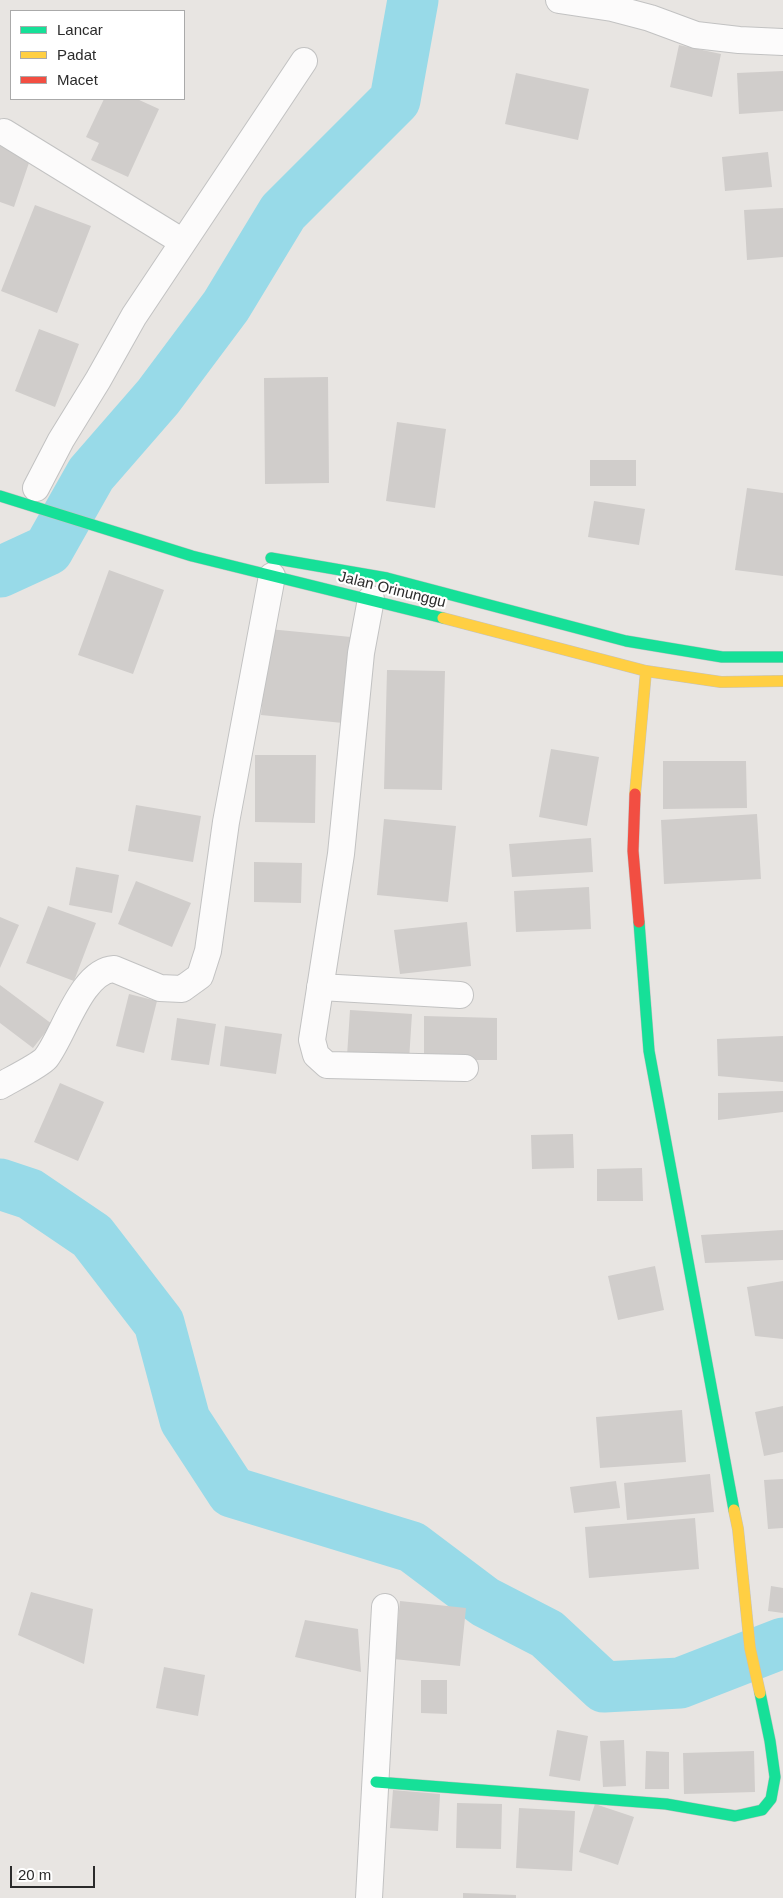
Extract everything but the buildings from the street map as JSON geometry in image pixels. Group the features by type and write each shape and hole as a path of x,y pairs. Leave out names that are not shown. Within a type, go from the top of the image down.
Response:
{"street":[{"path":"559,0 612,8 650,18 696,35 739,40 783,42"},
{"path":"36,488 61,440 134,316 304,61"},
{"path":"4,132 183,242"},
{"name":"Jalan Orinunggu","path":"0,496 192,556 267,566 387,578 626,641 722,657 783,657"},
{"path":"0,1086 45,1059 88,985 99,974 108,969 114,969 160,988 182,989 200,976 208,951 226,822 267,566"},
{"name":"Jalan Orinunggu","path":"267,566 371,600 646,671 721,682 783,681"},
{"path":"371,600 361,653 341,854 312,1040 316,1055 327,1065 465,1068"},
{"path":"376,1782 666,1804 735,1816 762,1810 771,1799 775,1777 770,1741 750,1648 738,1529 649,1051 633,850 635,780 646,671"},
{"path":"320,987 460,994"},
{"path":"369,1898 386,1606"}],"waterway":[{"path":"0,572 48,550 91,474 158,397 226,306 283,212 395,100 413,0"},
{"path":"0,1184 30,1194 92,1236 159,1323 185,1420 232,1492 412,1547 485,1602 547,1634 604,1687 680,1683 783,1643"}],"traffic: fast":[{"path":"0,496 192,556 443,618"},
{"path":"271,558 387,578 626,641 722,657 783,657"},
{"path":"639,922 649,1051 734,1510"},
{"path":"376,1782 666,1804 735,1816 762,1810 771,1799 775,1777 760,1693"}],"traffic: slow":[{"path":"443,618 646,671 721,682 783,681"},
{"path":"635,794 646,671"},
{"path":"734,1510 738,1529 750,1648 760,1693"}],"traffic: jam":[{"path":"635,794 633,851 639,922"}]}
